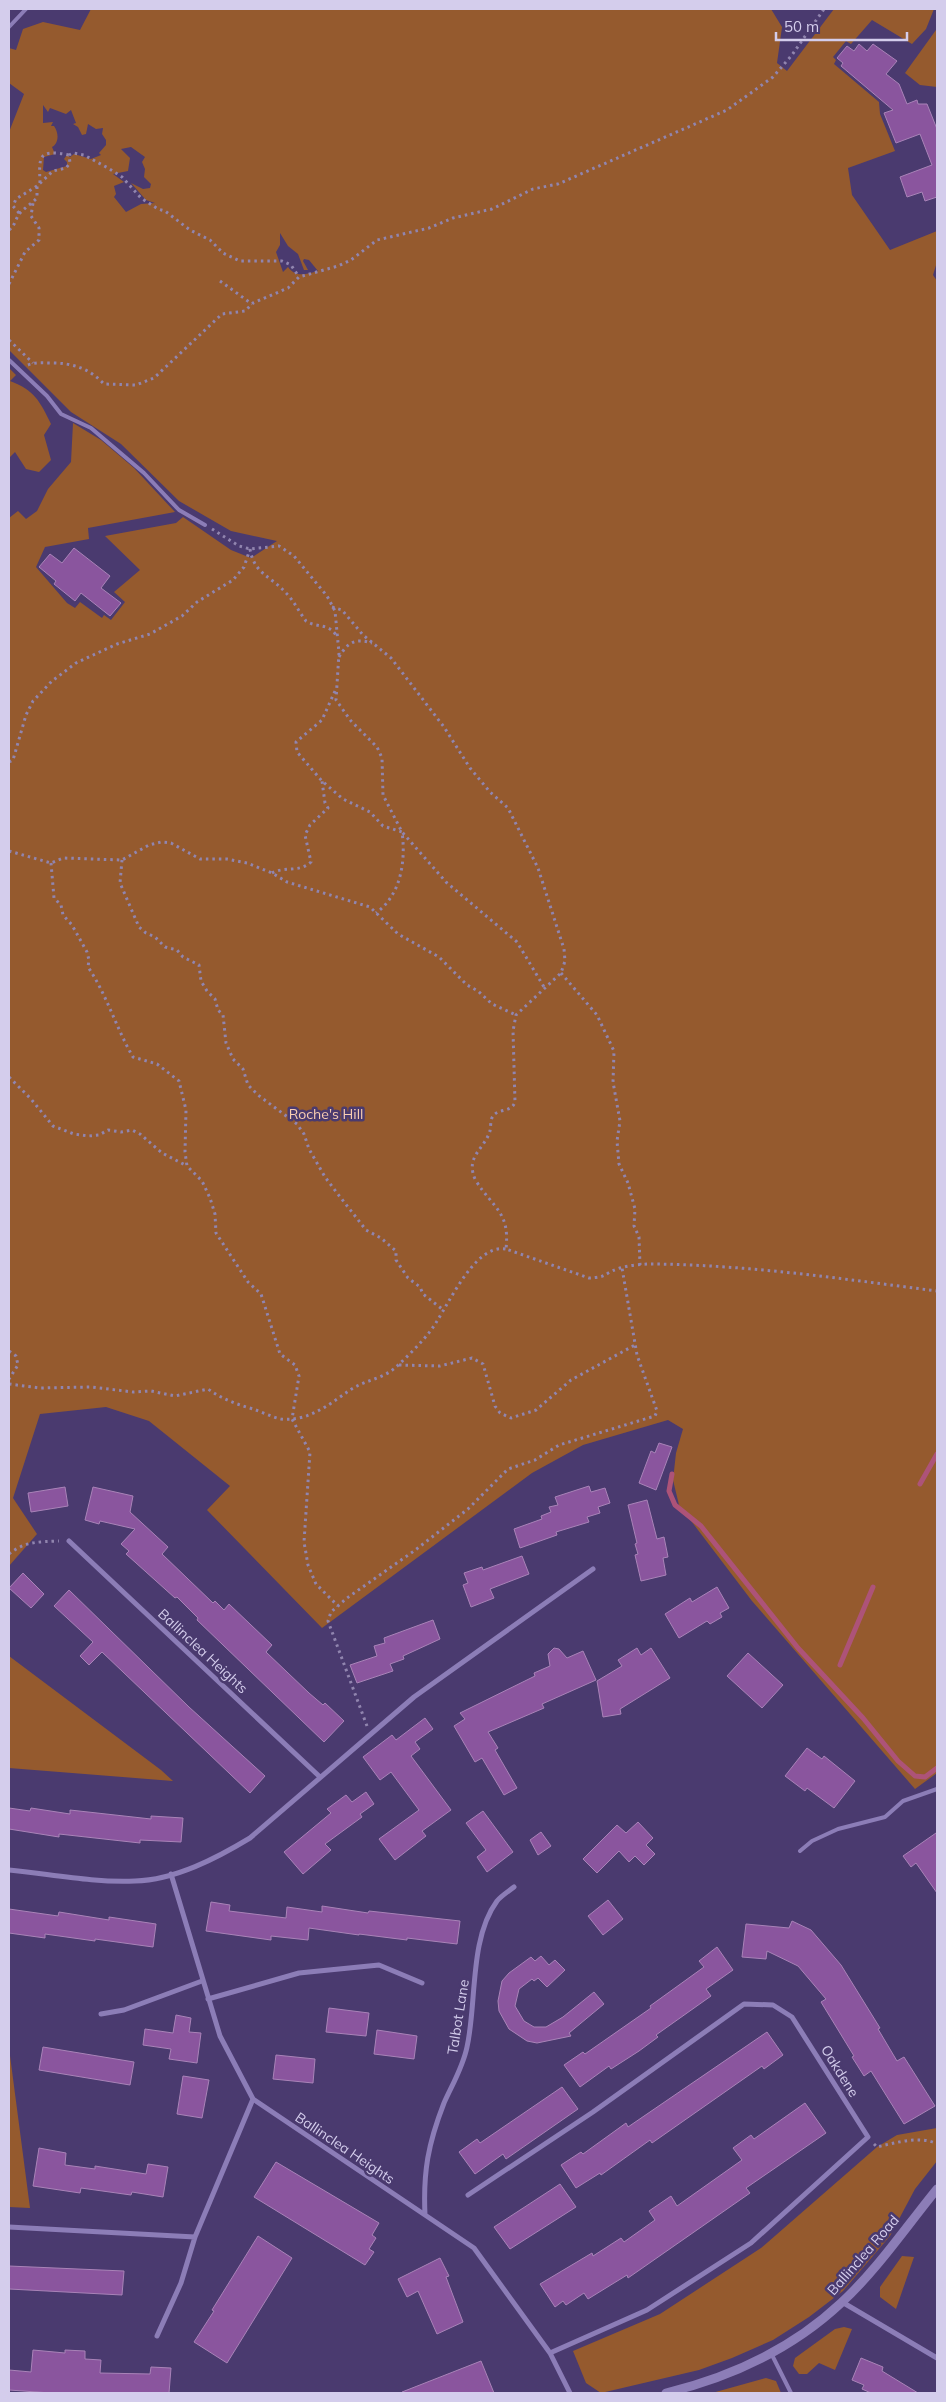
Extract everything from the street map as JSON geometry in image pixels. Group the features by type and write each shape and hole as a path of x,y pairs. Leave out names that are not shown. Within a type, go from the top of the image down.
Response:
{"street":[{"name":"Ballinclea Heights","path":"69,1541 320,1777"},
{"path":"9,1870 136,1881 171,1874 208,1860 250,1838 414,1697 593,1569"},
{"name":"Ballinclea Heights","path":"171,1874 220,2036 254,2099 425,2215"},
{"name":"Talbot Lane","path":"425,2215 423,2179 429,2148 444,2104 468,2046 480,1946 487,1921 497,1901 514,1886"},
{"path":"208,1999 299,1973 379,1965 422,1983"},
{"path":"101,2014 124,2010 202,1981"},
{"name":"Oakdene","path":"468,2195 593,2112 744,2004 773,2005 792,2017 868,2137"},
{"path":"157,2336 182,2283 195,2237 254,2099"},
{"path":"550,2353 647,2310 751,2243 868,2137"},
{"name":"Ballinclea Road","path":"666,2393 703,2384 748,2366 810,2329 842,2302 870,2272 937,2189"},
{"path":"425,2215 474,2248 550,2353 570,2393"},
{"path":"9,2227 195,2237"},
{"path":"842,2302 937,2358"}],"lane":[{"path":"9,27 26,9"},
{"path":"9,360 47,396 61,414 91,428 144,473 178,510 205,525"},
{"path":"800,1851 812,1841 838,1829 885,1817 903,1801 937,1789"},
{"path":"771,2353 791,2393"}],"path":[{"path":"18,370 33,363 66,363 96,375 104,384 136,385 154,378 222,314 245,311 252,304 288,288 299,277 338,266 350,260 377,240 429,228 454,218 492,209 533,189 558,184 727,110 772,77 792,54 824,9"},
{"path":"9,230 14,226 19,213 37,198 39,185 38,162 41,157 46,154 69,155 73,153 84,155 108,168 122,178 141,198 158,209 165,211 190,230 210,240 223,252 240,261 282,261 291,265 299,277"},
{"path":"19,213 13,202 22,193 39,185 53,170 66,168 70,163 69,155"},
{"path":"9,284 25,252 39,240 39,228 31,216 33,203"},
{"path":"220,281 252,304"},
{"path":"9,340 33,363"},
{"path":"205,525 238,546 250,549 279,546 294,556 335,611 338,658 336,700 340,708 377,747 382,758 384,795 402,832 446,882 517,942 544,987"},
{"path":"250,549 255,567 286,592 306,621 312,624 328,626 337,635"},
{"path":"9,762 13,760 26,714 33,701 52,681 76,663 117,644 150,634 182,616 197,602 234,580 244,567 250,549"},
{"path":"332,607 342,610 352,624 391,658 431,710 481,781 508,808 544,883 564,949 565,962 561,973 516,1014 513,1031 515,1102 509,1109 494,1115 491,1130 476,1152 473,1169 480,1186 506,1222 508,1231 506,1249"},
{"path":"338,658 344,648 353,641 362,640 375,644"},
{"path":"336,688 322,720 296,742 297,752 322,781 343,799 370,812 383,826 402,832"},
{"path":"272,873 279,869 300,868 311,862 305,835 310,825 328,808 325,803 322,781"},
{"path":"376,913 386,906 401,873 404,847 402,832"},
{"path":"9,851 51,863 63,858 122,860 149,845 161,842 171,843 200,859 227,859 247,863 272,873 287,882 370,907 398,934 439,957 467,985 478,991 492,1004 504,1011 516,1014"},
{"path":"122,860 120,883 139,927 146,933 155,936 165,948 177,950 183,957 200,965 201,981 215,999 218,1010 224,1015 226,1043 233,1059 243,1069 248,1085 296,1124 304,1134 309,1149 325,1177 366,1230 381,1238 396,1252 396,1260 408,1278 420,1287 423,1294 442,1309"},
{"path":"51,863 54,898 61,905 63,915 72,925 87,952 90,960 88,967 94,973 133,1057 157,1064 179,1081 186,1110 185,1152 187,1166"},
{"path":"561,973 597,1015 614,1051 614,1082 620,1121 616,1141 619,1164 628,1183 635,1209 634,1226 639,1237 640,1265"},
{"path":"9,1077 53,1126 74,1134 88,1136 99,1135 108,1130 121,1132 132,1130 140,1134 162,1153 187,1166 202,1181 215,1214 216,1233 248,1282 261,1294 269,1314 272,1335 280,1354 295,1365 299,1376 292,1419 310,1452 304,1542 308,1565 316,1584 338,1606"},
{"path":"9,1384 40,1388 91,1386 133,1392 151,1391 175,1396 208,1389 221,1398 281,1419 292,1419 324,1409 367,1380 386,1376 428,1334 459,1283 492,1248 506,1249 589,1278 604,1278 622,1268 640,1265 741,1268 937,1291"},
{"path":"370,1736 328,1620 331,1612 468,1509 508,1469 535,1460 559,1446 655,1416 657,1411 635,1345 622,1268"},
{"path":"398,1365 440,1366 472,1358 482,1364 495,1406 500,1413 511,1418 536,1410 571,1380 635,1345"},
{"path":"9,1352 16,1356 18,1364 9,1379"},
{"path":"9,1554 18,1546 30,1542 69,1541"},
{"path":"868,2137 877,2147 899,2142 931,2141 937,2144"}],"green space":[{"name":"Roche's Hill","path":"91,9 771,9 782,27 777,63 787,71 834,9 934,9 926,29 912,44 872,20 851,44 846,41 833,57 836,60 834,64 879,102 880,114 895,151 848,168 852,195 890,250 937,231 937,262 933,275 937,281 937,1773 915,1789 752,1601 679,1505 673,1480 676,1453 683,1429 668,1420 583,1445 532,1473 322,1628 207,1510 230,1486 149,1421 106,1407 40,1414 13,1498 37,1534 9,1566 9,518 18,511 26,519 37,511 48,489 71,462 73,423 101,440 134,468 175,512 88,528 89,539 45,547 36,567 67,603 75,608 80,602 102,618 104,615 111,620 125,602 114,592 140,570 105,536 176,523 183,517 231,550 251,558 277,541 231,531 179,501 121,444 71,412 9,350 9,132 24,94 9,83 9,48 16,50 23,29 43,22 80,30","holes":["43,105 48,112 50,108 66,114 71,110 76,123 73,124 78,127 82,135 86,134 88,124 96,129 103,128 102,134 106,140 106,145 99,153 101,155 91,159 74,154 70,157 67,155 64,159 67,162 67,166 46,172 43,170 44,157 55,154 52,147 58,138 56,129 54,126 51,126 53,122 43,123","131,147 145,157 142,162 145,169 144,177 151,184 150,188 143,189 131,183 146,200 155,203 141,204 126,212 114,197 116,194 114,186 124,182 113,174 128,171 130,158 121,149","280,233 288,246 298,254 304,270 308,270 303,261 304,259 309,260 318,271 298,274 288,267 283,272 276,252 280,245"]},
{"path":"936,30 937,87 920,85 905,73"},
{"path":"9,368 16,375 10,381 31,392 51,424 44,435 51,460 39,472 26,469 15,452 9,458"},
{"path":"9,1656 161,1770 173,1781 9,1768"},
{"path":"9,2048 30,2208 9,2207"},
{"path":"937,2128 937,2161 915,2189 890,2236 843,2291 809,2317 773,2340 699,2370 601,2393 586,2383 573,2351 660,2314 761,2248 877,2147 897,2135"},
{"path":"902,2256 914,2257 896,2309 880,2297 880,2287"},
{"path":"844,2327 852,2329 835,2370 819,2363 807,2374 799,2374 793,2366 795,2358 835,2329"},
{"path":"766,2378 776,2381 781,2393 712,2393"}],"building":[{"path":"859,44 867,51 873,44 897,61 886,74 899,84 907,104 917,100 918,104 927,104 937,129 937,197 925,201 922,192 907,197 900,177 932,165 920,134 896,143 884,113 893,110 841,66 843,63 837,58 847,46 854,51"},
{"path":"74,548 110,576 101,588 121,603 110,616 81,593 75,601 54,584 56,581 39,567 50,554 62,563"},
{"path":"659,1443 672,1447 656,1490 639,1483 651,1451 655,1453"},
{"path":"589,1486 591,1492 605,1488 610,1503 598,1507 600,1513 587,1517 589,1522 556,1532 557,1535 520,1548 514,1529 542,1519 541,1516 551,1512 549,1507 558,1505 555,1497"},
{"path":"65,1487 68,1506 31,1512 28,1493"},
{"path":"93,1487 133,1496 130,1512 168,1547 162,1554 213,1603 215,1601 224,1610 229,1604 272,1645 266,1652 309,1693 323,1705 325,1703 344,1721 324,1742 197,1620 198,1618 177,1597 175,1598 126,1554 129,1551 121,1544 135,1529 100,1521 99,1524 85,1520"},
{"path":"647,1500 657,1539 664,1537 668,1557 663,1558 666,1575 641,1581 635,1555 638,1554 635,1544 637,1543 628,1505"},
{"path":"522,1556 529,1574 490,1589 494,1598 471,1607 463,1585 468,1583 464,1573 482,1567 483,1570"},
{"path":"23,1573 44,1594 31,1608 9,1588"},
{"path":"717,1587 729,1608 720,1613 722,1617 710,1624 707,1621 679,1638 665,1614 690,1598 692,1602"},
{"path":"69,1590 189,1707 265,1776 250,1793 102,1652 89,1665 80,1656 93,1642 54,1606"},
{"path":"433,1620 440,1639 403,1656 404,1659 390,1664 393,1671 357,1683 350,1665 377,1656 374,1646 385,1643 384,1638"},
{"path":"554,1648 559,1649 567,1658 583,1651 596,1680 542,1704 544,1708 488,1732 498,1748 495,1750 517,1788 504,1795 482,1758 475,1762 454,1726 465,1719 460,1713 535,1676 534,1673 550,1666 548,1654"},
{"path":"637,1648 641,1655 651,1648 670,1678 620,1709 621,1714 603,1717 597,1681 622,1666 618,1660"},
{"path":"748,1653 783,1685 762,1708 727,1676"},
{"path":"425,1718 433,1729 415,1742 420,1749 411,1756 451,1810 422,1831 426,1836 395,1860 379,1839 419,1810 391,1772 380,1780 363,1757 392,1735 396,1740"},
{"path":"807,1748 822,1759 824,1756 855,1781 834,1808 807,1788 805,1791 785,1776"},
{"path":"366,1792 374,1804 360,1814 362,1817 325,1844 331,1850 303,1874 284,1852 331,1813 327,1809 346,1795 352,1802"},
{"path":"9,1808 30,1811 31,1808 70,1814 70,1810 151,1819 151,1816 183,1818 181,1842 140,1840 140,1843 59,1834 59,1837 9,1829"},
{"path":"483,1811 513,1852 487,1872 477,1857 486,1850 466,1823"},
{"path":"638,1822 653,1838 646,1845 655,1854 644,1865 635,1856 629,1862 619,1851 597,1873 583,1859 617,1825 626,1833"},
{"path":"541,1832 551,1846 538,1855 530,1840"},
{"path":"936,1833 937,1893 916,1863 911,1867 903,1856"},
{"path":"608,1900 623,1919 603,1935 588,1916"},
{"path":"211,1902 230,1905 229,1911 286,1918 287,1907 322,1912 322,1906 368,1913 369,1911 460,1921 457,1944 359,1935 309,1928 308,1940 271,1936 271,1940 206,1931"},
{"path":"9,1909 58,1916 59,1912 109,1920 109,1917 156,1924 153,1947 45,1934 45,1938 9,1933"},
{"path":"792,1921 811,1930 841,1965 880,2028 878,2029 897,2061 904,2057 935,2106 904,2124 871,2071 864,2076 821,2002 826,1999 798,1966 767,1951 766,1959 742,1957 746,1924 789,1928"},
{"path":"717,1947 733,1970 706,1989 711,1996 656,2035 658,2037 639,2051 611,2069 609,2066 580,2087 564,2065 583,2052 585,2054 651,2008 650,2006 704,1967 699,1961"},
{"path":"541,1956 549,1965 555,1960 565,1970 547,1987 538,1978 534,1981 532,1979 519,1989 515,2006 524,2021 534,2027 546,2027 563,2017 594,1992 604,2004 569,2033 571,2036 537,2043 527,2041 509,2029 499,2011 498,2001 502,1981 509,1973 531,1957 535,1961"},
{"path":"329,2008 369,2013 366,2036 326,2032"},
{"path":"176,2015 191,2018 189,2032 201,2033 197,2063 169,2059 171,2049 143,2045 145,2029 173,2033"},
{"path":"377,2030 417,2036 414,2059 374,2054"},
{"path":"767,2032 783,2055 764,2069 762,2066 652,2143 650,2140 601,2175 600,2173 576,2188 561,2165 581,2152 583,2154 626,2123 628,2127"},
{"path":"43,2047 134,2062 130,2085 39,2070"},
{"path":"276,2055 315,2059 313,2083 273,2079"},
{"path":"183,2076 209,2080 202,2118 177,2114"},
{"path":"562,2087 578,2109 506,2159 503,2154 475,2174 459,2152 477,2139 480,2143"},
{"path":"805,2103 826,2133 746,2188 750,2193 628,2278 627,2275 588,2299 584,2293 566,2305 563,2301 555,2307 540,2284 592,2253 593,2256 621,2238 624,2242 655,2220 649,2211 671,2196 677,2206 742,2160 733,2148 751,2135 754,2139"},
{"path":"39,2148 66,2153 65,2165 95,2169 95,2166 146,2174 148,2164 168,2167 163,2197 132,2192 131,2195 81,2188 80,2193 33,2186"},
{"path":"276,2162 379,2223 372,2235 376,2238 369,2249 374,2252 365,2265 254,2197"},
{"path":"560,2184 576,2207 510,2249 494,2227"},
{"path":"258,2236 292,2258 227,2363 194,2342"},
{"path":"440,2258 449,2276 446,2277 463,2322 437,2334 418,2291 407,2297 398,2279"},
{"path":"9,2266 124,2271 122,2295 9,2289"},
{"path":"33,2350 65,2353 65,2350 85,2351 85,2359 101,2360 100,2373 150,2374 151,2367 171,2368 169,2393 51,2393 9,2390 9,2370 31,2372"},
{"path":"861,2358 883,2367 882,2371 918,2393 871,2393 862,2389 864,2385 852,2380"},
{"path":"481,2361 494,2393 402,2393 402,2392"}],"waterway":[{"path":"920,1484 937,1454"},
{"path":"672,1474 669,1491 675,1505 701,1526 798,1648 863,1718 898,1761 915,1776 925,1777 937,1768"},
{"path":"840,1665 873,1587"}]}
